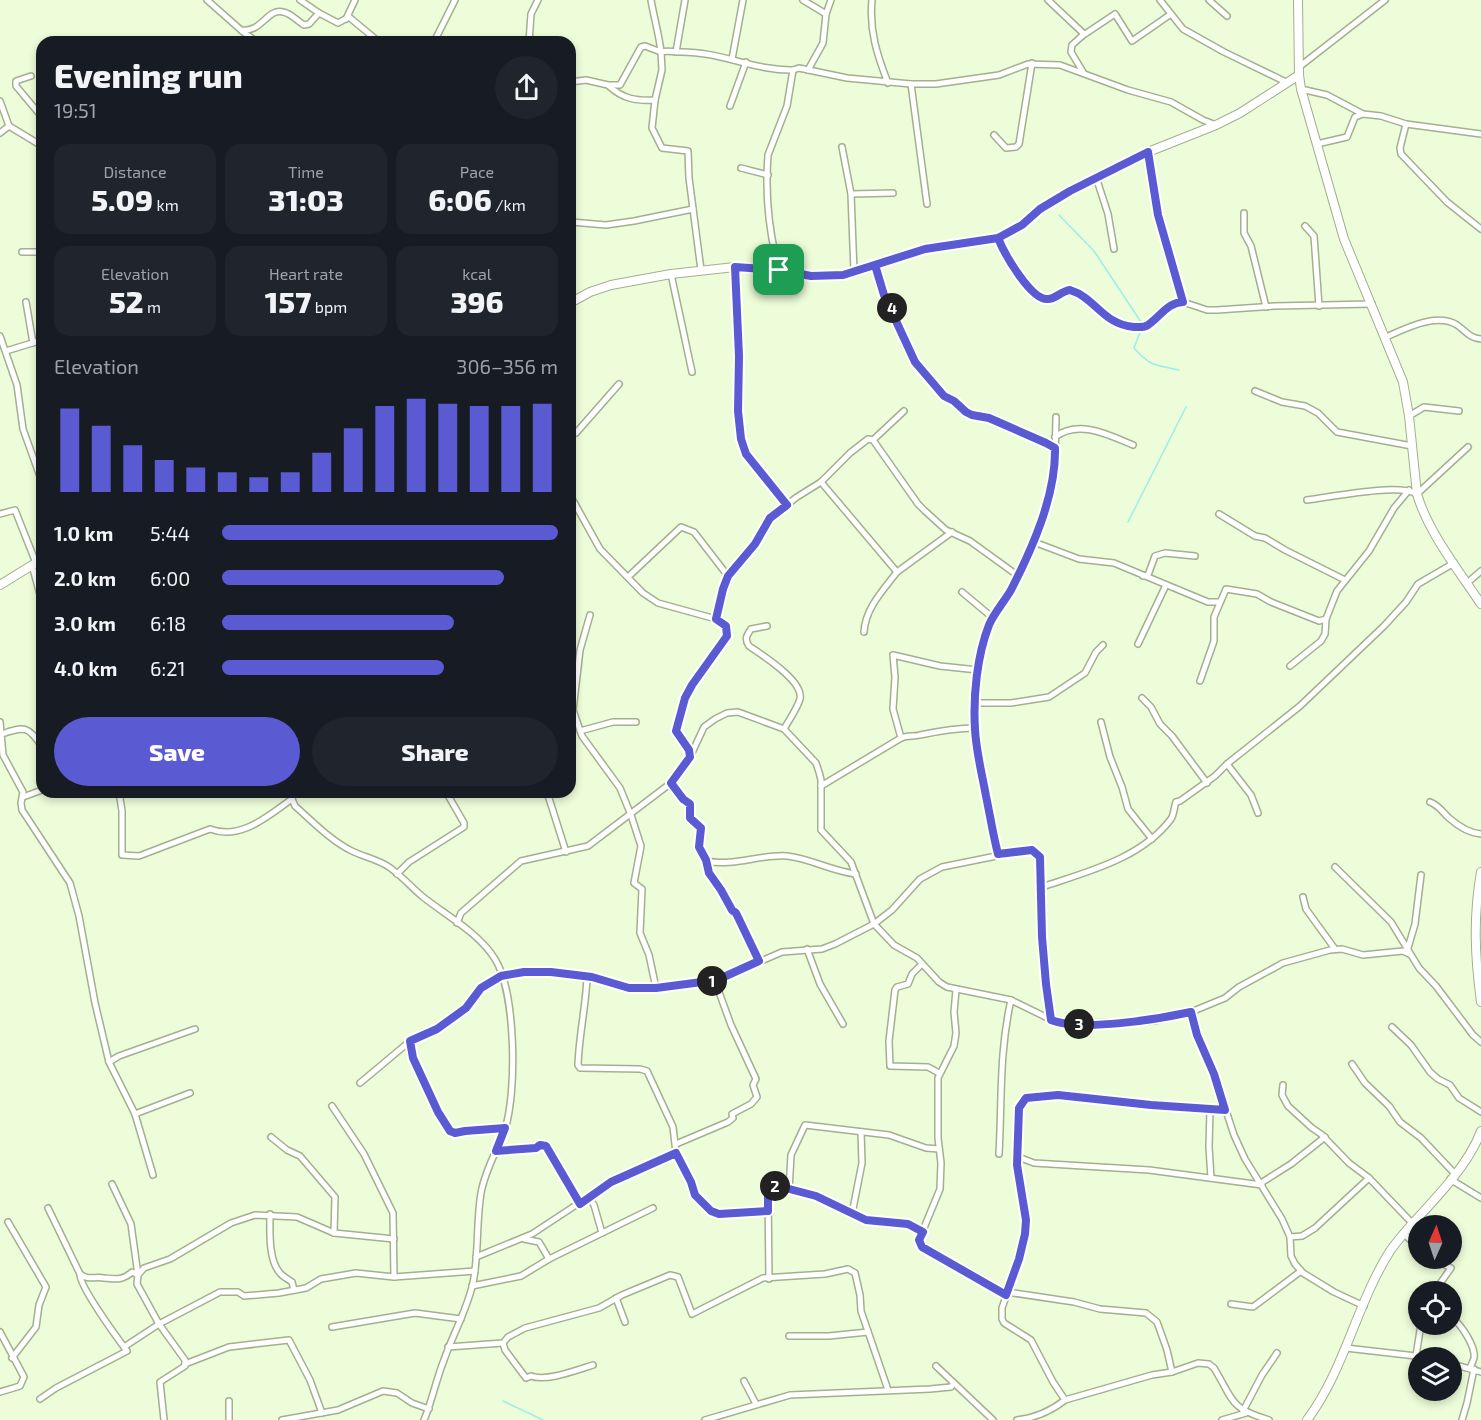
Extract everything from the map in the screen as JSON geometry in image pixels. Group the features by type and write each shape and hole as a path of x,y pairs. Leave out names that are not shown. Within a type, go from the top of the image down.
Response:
{"street":[{"path":"207,0 249,36"},
{"path":"300,0 338,23 349,17 372,36"},
{"path":"346,19 355,0"},
{"path":"437,36 455,0"},
{"path":"529,36 531,14 538,0"},
{"path":"651,0 654,19 659,28 662,70 651,128 662,148 688,151 701,270"},
{"path":"676,52 685,0"},
{"path":"732,59 743,0"},
{"path":"802,0 826,14"},
{"path":"808,70 823,43 826,14 831,0"},
{"path":"872,0 870,18 877,54 888,83"},
{"path":"1048,0 1081,30 1082,36"},
{"path":"1170,0 1162,2 1183,29 1286,82"},
{"path":"1209,0 1227,16"},
{"path":"1298,0 1301,89 1344,239 1404,382 1410,416 1413,492 1432,529 1481,604"},
{"path":"576,300 611,285 701,270 735,267 779,270 811,276 843,275 925,249 998,238 1022,225 1049,203 1096,177 1240,113 1286,82 1385,0"},
{"path":"241,30 257,28 266,18 278,12 286,13 304,25 309,24 320,14"},
{"path":"1084,73 1071,52 1072,45 1082,36 1115,14 1132,41 1171,14"},
{"path":"576,81 586,80 620,85 640,47 645,46 661,52 696,51 776,69 799,68 847,78 888,83 936,84 999,75 1032,63 1060,65 1128,90 1172,102 1216,125"},
{"path":"730,106 746,62"},
{"path":"994,135 1006,148 1016,147 1019,144 1032,63"},
{"path":"779,270 772,247 768,207 768,154 787,106 793,70"},
{"path":"31,76 16,81 16,86 36,110"},
{"path":"911,84 927,204"},
{"path":"608,85 617,93 635,101 655,100"},
{"path":"1301,89 1327,95 1363,114 1406,124 1481,134"},
{"path":"0,101 9,126 36,142"},
{"path":"1317,144 1347,137 1355,117 1363,114"},
{"path":"1406,124 1400,148 1401,154 1446,201 1481,229"},
{"path":"0,133 9,126"},
{"path":"842,147 851,194 854,272"},
{"path":"1148,152 1158,215 1183,302"},
{"path":"741,168 768,175"},
{"path":"1096,177 1108,214 1114,249"},
{"path":"851,194 893,193"},
{"path":"576,222 606,225 693,209"},
{"path":"1244,213 1245,233 1251,246 1266,307"},
{"path":"1305,226 1314,236 1319,306"},
{"path":"998,238 1007,256 1030,288 1044,300 1070,290 1096,307 1111,321 1123,326 1147,326 1173,303 1183,302 1207,310 1372,304"},
{"path":"22,252 36,252"},
{"path":"875,265 884,295 915,362 944,396 954,401 966,412 989,418 1055,448"},
{"path":"735,267 739,356 738,411 741,439 746,454 787,505"},
{"path":"671,274 692,372"},
{"path":"26,302 33,343"},
{"path":"1384,338 1421,323 1442,321 1455,323 1471,337 1481,339"},
{"path":"0,336 17,385 23,429 36,465"},
{"path":"6,351 36,342"},
{"path":"576,433 619,384"},
{"path":"1255,392 1281,402 1305,406 1318,413 1337,432 1412,446"},
{"path":"1410,416 1424,407 1459,411"},
{"path":"716,619 728,576 755,544 770,518 821,483 863,441 873,440 904,411"},
{"path":"998,854 980,767 975,728 978,670 984,642 993,618 1011,590 1034,542 1052,481 1056,417"},
{"path":"1055,438 1069,429 1092,430 1134,445"},
{"path":"873,440 918,504 946,530 970,541 1017,575"},
{"path":"1290,666 1325,634 1326,620 1337,591 1369,551 1394,508 1468,447"},
{"path":"821,483 897,572"},
{"path":"1307,500 1381,491 1413,492"},
{"path":"576,506 600,549 643,593 658,603 716,619 726,626 727,636 692,685 676,727 677,735 689,750 690,757"},
{"path":"0,514 15,510 36,560"},
{"path":"1219,514 1255,536 1265,538 1345,580"},
{"path":"628,577 679,527 688,528 694,532 728,576"},
{"path":"864,632 864,621 872,606 897,572 952,532"},
{"path":"1034,542 1079,559 1113,563 1208,602 1219,602"},
{"path":"1142,576 1148,575 1155,556 1165,553 1195,556"},
{"path":"0,585 36,563"},
{"path":"1042,887 1103,866 1152,839 1171,819 1176,802 1207,783 1227,764 1281,722 1384,626 1406,602 1418,584 1454,563"},
{"path":"1467,583 1481,571"},
{"path":"1137,644 1166,585"},
{"path":"1200,681 1214,642 1213,622 1219,602 1224,591 1229,588 1257,594 1319,621 1326,620"},
{"path":"962,592 993,618"},
{"path":"576,681 580,650 590,615"},
{"path":"767,626 752,629 746,636 746,641 748,646 786,674 798,687 800,700 784,729"},
{"path":"975,703 1011,703 1049,698 1085,673 1096,652 1103,645"},
{"path":"901,738 893,709 893,656 940,666 978,670"},
{"path":"1142,698 1207,783"},
{"path":"457,923 461,913 521,861 588,846 631,815 671,783 690,757 704,727 726,713 738,712 784,729 816,763 821,780 821,830 849,858 874,924 894,945 917,958 939,982 947,987 1011,1000 1051,1020 1068,1024 1154,1021 1191,1012 1225,998 1239,987 1282,963 1335,949 1364,955 1408,951"},
{"path":"576,721 620,788 641,846 634,880 635,885 642,889 640,933 649,955 656,988"},
{"path":"0,722 3,755 21,788 22,810 65,874 72,890 109,1062 135,1114 153,1175"},
{"path":"580,730 613,722 636,722"},
{"path":"1101,722 1110,758 1128,809 1152,839"},
{"path":"2,734 20,728 26,729 36,738"},
{"path":"821,786 901,738 944,729 975,728"},
{"path":"1227,764 1251,795 1258,813"},
{"path":"671,783 683,799 690,804 690,818 701,828 699,847 709,874 736,913 759,961"},
{"path":"23,797 36,792"},
{"path":"120,798 122,855 139,856 210,829 219,832 244,829 259,822 288,798"},
{"path":"293,798 295,806 335,840 352,851 372,857 398,874 477,939 495,960 502,977 514,1053 509,1112 481,1191 472,1286 434,1386 424,1420"},
{"path":"398,874 404,865 464,827 464,823 449,798"},
{"path":"549,798 567,852"},
{"path":"1430,802 1437,805 1449,818 1471,833 1481,834"},
{"path":"360,1083 410,1041 437,1029 466,1008 481,988 502,977 536,971 587,977 629,988 656,988 715,981 782,952 830,947 874,924 892,910 920,879 942,867 1026,850 1032,850 1038,854 1041,863 1043,949 1051,1020"},
{"path":"706,861 719,863 789,856 836,871 856,874"},
{"path":"1335,867 1391,922 1408,951 1473,1035 1481,1042"},
{"path":"1481,872 1478,930 1474,948 1481,1002"},
{"path":"1408,951 1415,924 1421,875"},
{"path":"1303,897 1306,909 1335,949"},
{"path":"807,949 820,984 843,1024"},
{"path":"922,963 912,974 908,984 897,987 895,990 889,1041 890,1066 928,1067 939,1073"},
{"path":"587,977 579,1040 578,1065 580,1068 647,1071 673,1127 676,1153 695,1195 711,1211 719,1214 768,1211"},
{"path":"676,1144 728,1122 733,1118 732,1114 758,1098 753,1085 756,1079 754,1073 731,1025 715,981"},
{"path":"956,990 954,1046 939,1073 940,1189 919,1240 922,1247 1006,1293 1074,1302 1100,1310 1146,1313 1157,1322 1172,1372"},
{"path":"999,1154 1001,1120 999,1104 1004,1031 1011,1000"},
{"path":"1191,1012 1197,1035 1245,1159 1262,1184 1290,1237 1291,1256 1301,1271 1334,1292 1364,1306"},
{"path":"1392,1027 1411,1045 1438,1079 1450,1085 1459,1098 1481,1112"},
{"path":"109,1062 118,1056 195,1029"},
{"path":"410,1041 413,1058 438,1112 450,1131 455,1133 505,1128"},
{"path":"1352,1064 1365,1083 1389,1106 1400,1122 1421,1138 1452,1176 1481,1198"},
{"path":"1283,1085 1282,1095 1288,1106 1325,1137 1349,1163 1370,1178 1408,1219"},
{"path":"135,1114 190,1093"},
{"path":"1065,1400 1031,1340 1004,1323 1002,1319 1002,1308 1019,1259 1026,1227 1017,1172 1019,1108 1026,1098 1058,1095 1225,1110"},
{"path":"332,1106 364,1154 393,1213 394,1277"},
{"path":"1210,1109 1211,1178"},
{"path":"789,1190 791,1155 805,1125 889,1135 926,1148 939,1149"},
{"path":"1420,1215 1468,1157 1481,1131"},
{"path":"852,1214 862,1163 861,1132"},
{"path":"271,1137 287,1150 300,1156 335,1197 334,1233"},
{"path":"1018,1157 1034,1163 1149,1170 1262,1184 1325,1137"},
{"path":"496,1151 546,1146 580,1204"},
{"path":"476,1257 523,1239 611,1182 676,1153"},
{"path":"1290,1237 1302,1236 1315,1228 1370,1178"},
{"path":"112,1184 131,1224 138,1275 137,1284 159,1324 183,1356 185,1364"},
{"path":"769,1279 768,1192 778,1186 832,1202 866,1220 908,1224 923,1232"},
{"path":"589,1198 594,1205 602,1233"},
{"path":"40,1399 56,1388 127,1351 87,1292 48,1208"},
{"path":"472,1286 521,1276 549,1259 653,1208"},
{"path":"270,1214 271,1249 276,1266 279,1273 292,1282 294,1290"},
{"path":"138,1275 144,1268 170,1259 231,1222 255,1215 297,1217 334,1233 394,1239"},
{"path":"8,1222 46,1287 39,1305 36,1327 12,1358"},
{"path":"1307,1420 1330,1384 1390,1251 1408,1228"},
{"path":"1403,1233 1408,1238"},
{"path":"523,1239 539,1242 549,1259"},
{"path":"448,1347 503,1342 525,1328 594,1309 647,1284 674,1275 678,1277 692,1314 764,1278 825,1274 848,1269 855,1273 861,1311 888,1390"},
{"path":"124,1347 159,1324 220,1292 258,1296 306,1288 321,1279 356,1272 394,1277 474,1270"},
{"path":"1231,1304 1253,1307 1301,1271"},
{"path":"80,1274 90,1279 110,1280 121,1279 132,1272 138,1275"},
{"path":"616,1298 625,1322"},
{"path":"332,1327 415,1313 460,1319"},
{"path":"1462,1326 1474,1358 1462,1420"},
{"path":"0,1332 12,1358 23,1374 24,1381 17,1388 0,1392"},
{"path":"789,1336 829,1336 868,1332"},
{"path":"164,1420 160,1382 185,1364 229,1347 289,1340 310,1380 322,1413"},
{"path":"503,1342 505,1350 526,1378 565,1373 593,1365"},
{"path":"1346,1347 1408,1356"},
{"path":"1222,1420 1245,1412 1262,1376 1277,1353"},
{"path":"1017,1420 1042,1414 1065,1400 1152,1375 1172,1372 1198,1362 1209,1364 1214,1368 1235,1405 1245,1412 1269,1420"},
{"path":"936,1366 993,1420"},
{"path":"1462,1366 1481,1371"},
{"path":"744,1381 756,1404"},
{"path":"705,1420 790,1395 930,1389 951,1387 954,1383"},
{"path":"282,1420 349,1407 383,1391 403,1395 412,1403 429,1409"},
{"path":"229,1401 229,1420"}],"waterway":[{"path":"1059,215 1094,251 1143,325"},
{"path":"1141,330 1134,348 1154,364 1179,370"},
{"path":"1128,522 1186,407"},
{"path":"503,1401 543,1420"}],"route":[{"path":"779,270 735,267 739,356 738,411 743,449 787,505 765,524 763,533 728,576 716,619 726,626 727,636 700,672 685,698 676,731 691,753 671,783 683,799 690,804 690,818 701,828 698,844 706,860 709,874 736,913 759,961 717,980 656,988 629,988 592,977 551,972 536,971 502,978 501,976 481,988 466,1008 437,1029 410,1041 411,1053 432,1100 445,1126 450,1131 455,1133 505,1128 496,1151 546,1146 580,1204 611,1182 676,1153 695,1195 711,1211 719,1214 768,1211 768,1192 778,1186 816,1196 866,1220 913,1226 923,1232 919,1236 922,1247 1006,1295 1025,1234 1026,1220 1017,1165 1019,1108 1026,1098 1043,1095 1079,1096 1106,1101 1225,1110 1214,1074 1197,1035 1191,1012 1154,1021 1060,1024 1051,1020 1042,937 1040,857 1032,850 998,854 980,767 975,728 978,670 984,642 989,626 1011,590 1034,542 1051,488 1055,448 989,418 972,415 944,396 915,362 892,308 884,295 875,265 925,249 998,238 1007,256 1030,288 1044,300 1055,298 1064,291 1075,291 1111,321 1141,327 1147,326 1173,303 1183,302 1158,215 1148,152 1070,191 1040,209 1022,225 998,238 980,242 925,249 843,275 811,276 779,270"}]}
